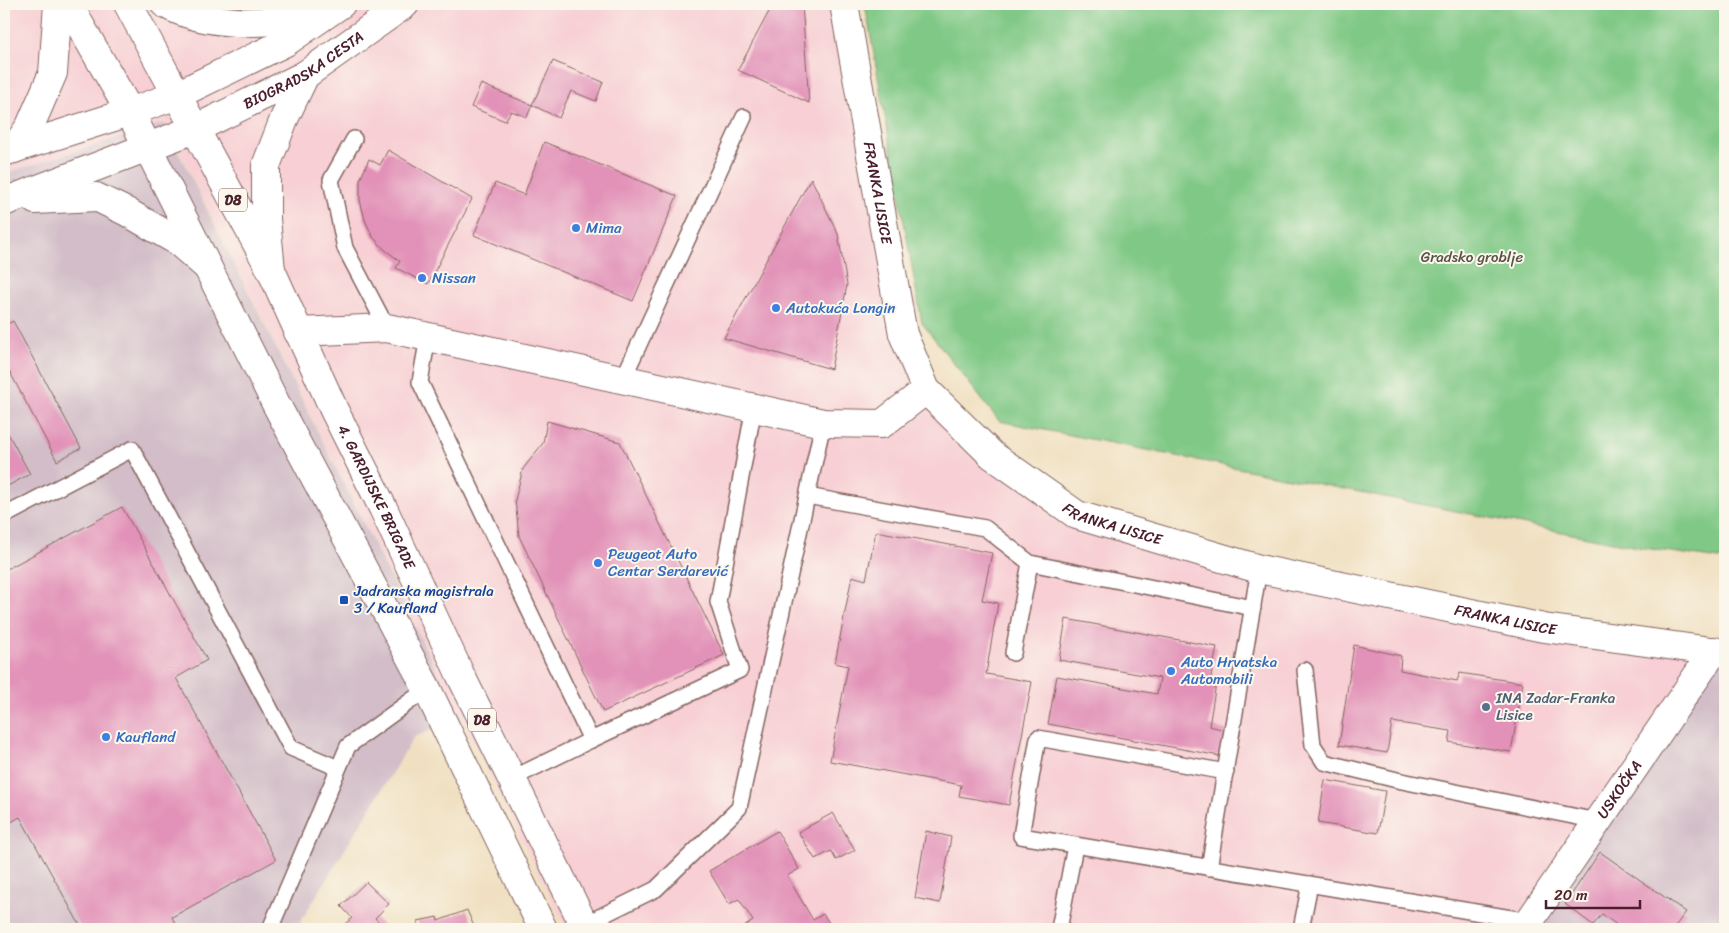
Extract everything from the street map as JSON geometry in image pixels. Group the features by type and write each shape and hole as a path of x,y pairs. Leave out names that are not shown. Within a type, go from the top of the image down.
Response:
{"main road":[{"path":"9,150 30,126 53,73 58,4"},
{"name":"D8","path":"68,4 149,148 276,404 427,689 543,929"},
{"name":"D8","path":"128,4 177,95"},
{"path":"165,4 197,17 229,22 273,22 332,10"},
{"name":"BIOGRADSKA CESTA","path":"8,202 195,130 305,75 405,4"},
{"name":"FRANKA LISICE","path":"844,4 903,334 926,390 992,455 1078,514 1259,569 1544,628 1720,652"},
{"path":"9,150 130,112 177,95 286,42 332,10"},
{"path":"271,270 266,219 266,166 284,119 305,75"},
{"name":"4. GARDIJSKE BRIGADE","path":"177,95 271,270 334,410 584,927"},
{"path":"8,202 96,197 127,212 177,241 206,266"},
{"path":"298,332 387,328 823,423 882,424 926,390"},
{"name":"USKOČKA","path":"1526,925 1597,821 1720,652"}],"lane":[{"path":"624,379 744,117"},
{"path":"354,139 331,180 346,248 387,328"},
{"path":"428,337 420,382 591,740"},
{"path":"512,779 740,670 718,602 754,407"},
{"path":"584,927 656,889 740,808 823,423"},
{"path":"4,516 132,449 291,748 338,768"},
{"path":"807,496 985,528 1030,563 1254,608"},
{"path":"1013,653 1030,563"},
{"path":"1209,868 1254,608 1259,569"},
{"path":"1305,670 1314,745 1324,762 1397,780 1597,821"},
{"path":"270,929 348,746 427,689"},
{"path":"1226,772 1038,738 1021,836 1310,884 1526,925"},
{"path":"1059,929 1075,846"},
{"path":"1301,929 1310,884"}],"shaded area":[{"path":"4,4 844,4 927,390 1077,515 1259,569 1714,651 1525,929 566,929 165,123 4,174"},
{"path":"164,123 461,719 414,737 296,929 4,929 4,174"},
{"path":"1725,653 1725,929 1524,929"}],"green space":[{"name":"Gradsko groblje","path":"865,4 1725,4 1725,560 1638,547 999,421 922,323"}],"building":[{"path":"773,4 802,4 809,103 738,70"},
{"path":"553,61 603,82 596,101 571,91 559,118 532,105"},
{"path":"481,84 532,105 527,117 511,111 505,121 471,107"},
{"path":"544,142 677,196 633,301 474,235 495,183 524,195"},
{"path":"388,150 472,199 428,284 396,268 400,261 384,249 373,237 365,220 360,200 360,180 369,159 380,165"},
{"path":"811,178 838,234 847,285 831,369 724,338"},
{"path":"13,321 81,448 57,461 4,361 4,326"},
{"path":"547,421 620,442 724,655 603,712 519,536 515,500 523,469 543,443"},
{"path":"4,426 30,474 4,488"},
{"name":"Kaufland","path":"122,507 207,660 176,678 276,860 172,917 178,929 82,929 20,817 4,826 4,563 7,569"},
{"path":"876,531 992,553 982,600 998,603 986,674 1032,682 1009,805 959,796 961,785 830,761 848,666 835,663 852,576 866,580"},
{"path":"1066,619 1217,647 1210,682 1216,684 1209,726 1230,731 1225,757 1048,724 1057,676 1157,694 1160,678 1059,660"},
{"path":"1354,645 1401,656 1400,670 1457,681 1460,673 1523,683 1511,752 1449,742 1451,731 1392,722 1387,753 1339,745"},
{"path":"1325,780 1385,791 1378,833 1318,823"},
{"path":"833,813 855,850 836,860 831,851 815,859 798,832"},
{"path":"777,831 799,869 787,876 813,920 823,914 833,929 747,929 745,926 753,921 739,899 729,904 709,871"},
{"path":"926,831 951,837 940,903 915,898"},
{"path":"1600,852 1686,912 1673,929 1622,929 1602,914 1593,925 1565,904"},
{"path":"366,882 389,904 375,918 386,929 339,929 352,918 341,906"},
{"path":"467,910 475,929 419,929 418,921 437,917 438,921"}],"place":[{"name":"Mima","path":"576,228"},
{"name":"Nissan","path":"422,278"},
{"name":"Autokuća Longin","path":"776,308"},
{"name":"Peugeot Auto Centar Serdarević","path":"598,563"},
{"name":"Jadranska magistrala 3 / Kaufland","path":"344,600"},
{"name":"Auto Hrvatska Automobili","path":"1171,671"},
{"name":"INA Zadar-Franka Lisice","path":"1486,707"},
{"name":"Kaufland","path":"106,737"}]}
